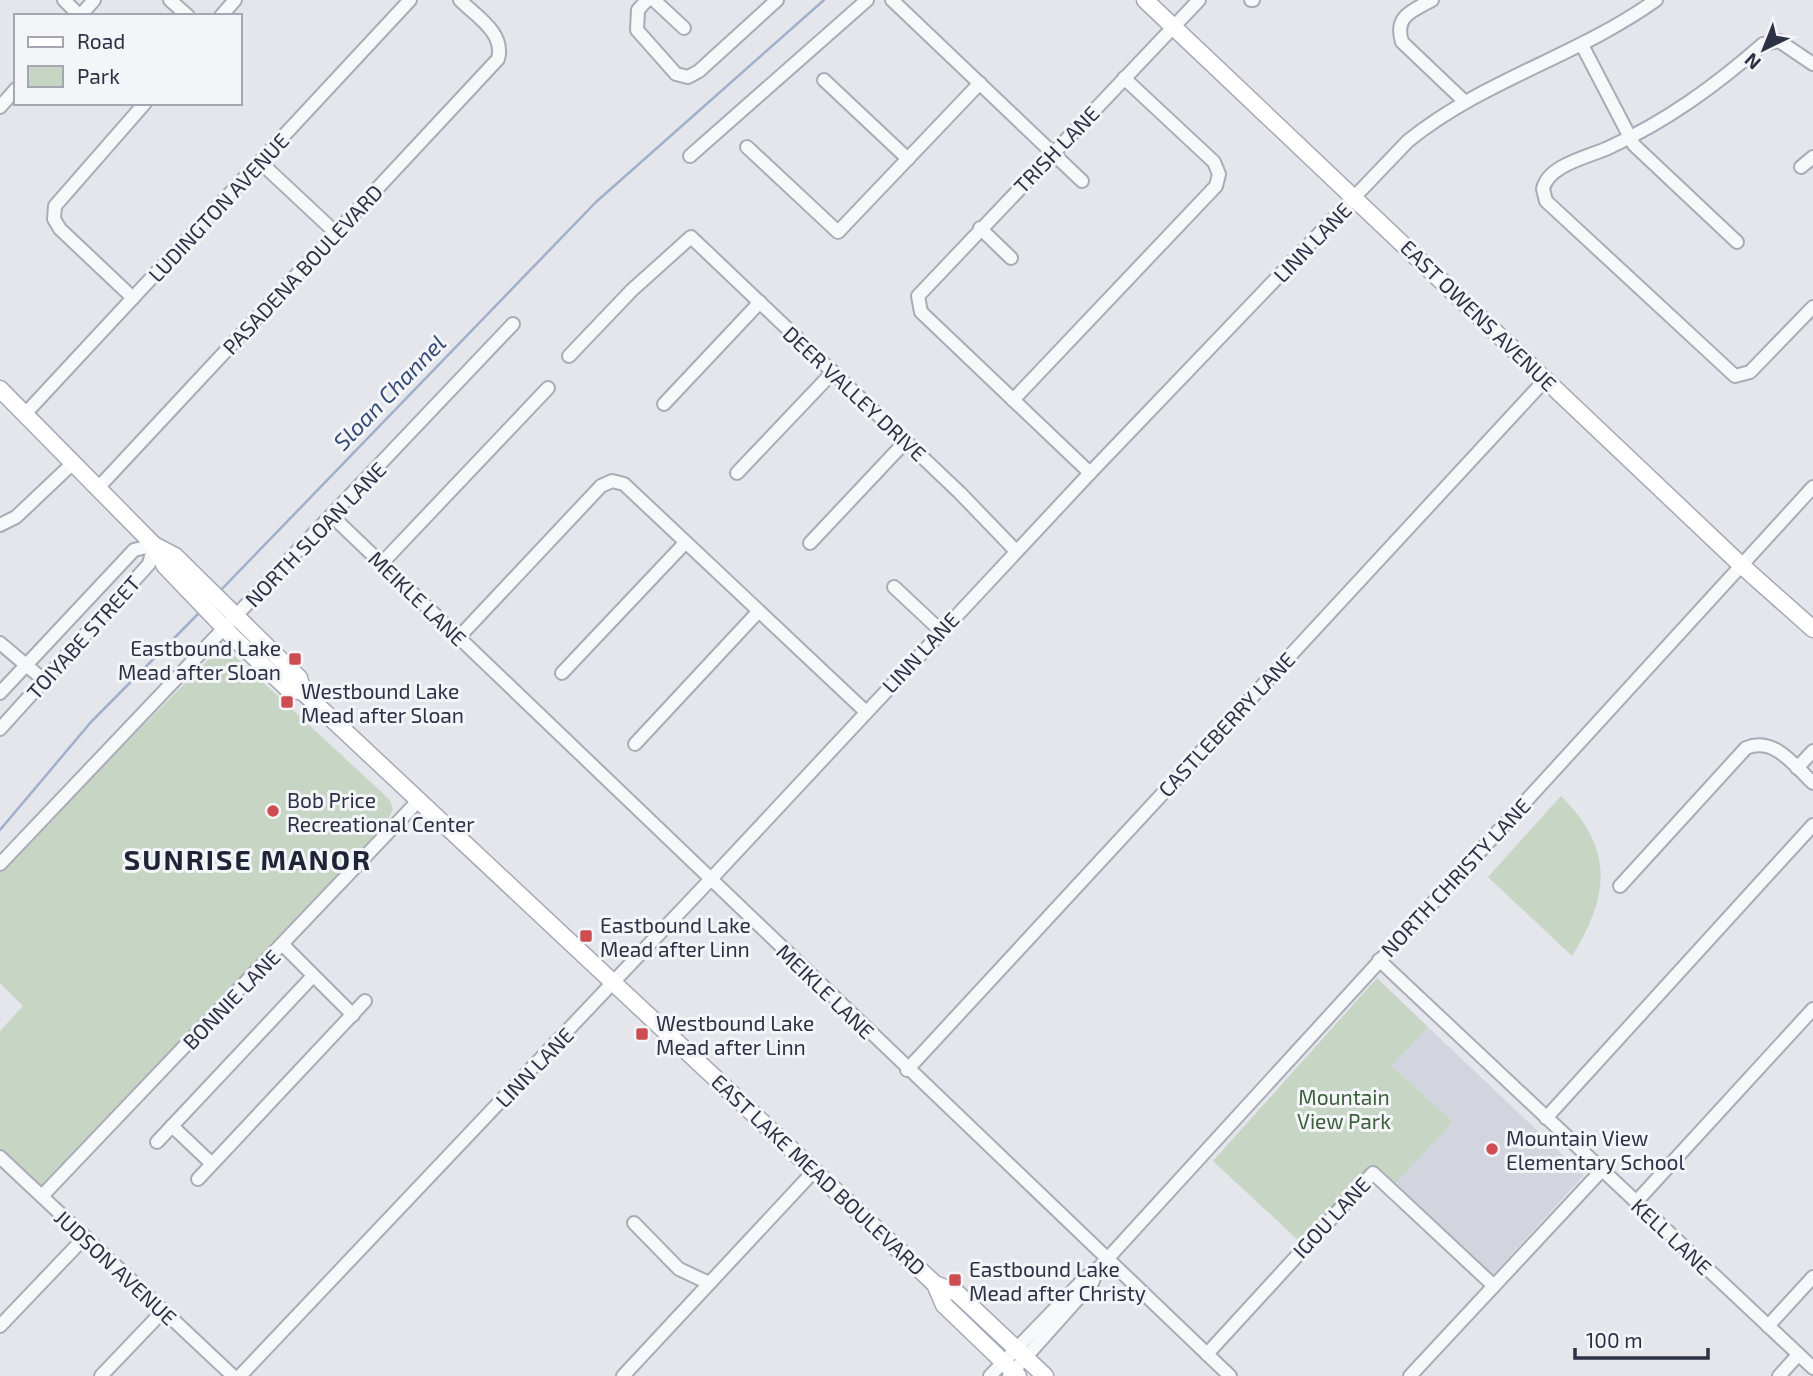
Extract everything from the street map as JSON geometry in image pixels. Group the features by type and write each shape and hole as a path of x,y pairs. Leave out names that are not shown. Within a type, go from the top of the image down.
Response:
{"main road":[{"name":"EAST OWENS AVENUE","path":"1145,0 1356,197 1741,565 1813,629"},
{"name":"EAST LAKE MEAD BOULEVARD","path":"0,389 154,545 165,566 197,588 225,618 299,678 303,692 935,1284 957,1293 1045,1376"},
{"name":"EAST LAKE MEAD BOULEVARD","path":"935,1284 944,1305 1011,1371"}],"street":[{"path":"64,0 78,14"},
{"path":"82,14 94,0"},
{"path":"170,0 186,14"},
{"path":"223,14 235,0"},
{"name":"LUDINGTON AVENUE","path":"25,414 410,0"},
{"name":"PASADENA BOULEVARD","path":"98,488 498,59 501,47 497,36 460,0"},
{"path":"647,0 638,10 637,30 649,46 682,76 699,71 777,0"},
{"path":"654,0 684,28"},
{"path":"690,156 867,0"},
{"path":"892,0 1082,181"},
{"name":"TRISH LANE","path":"1013,401 921,312 918,301 922,289 1199,0"},
{"path":"1432,0 1405,15 1398,29 1402,41 1464,101"},
{"name":"LINN LANE","path":"240,1376 711,879 1016,551 1408,141 1464,101 1618,27 1656,0"},
{"path":"1813,64 1779,41 1763,44 1690,103 1629,138 1552,173 1545,180 1543,189 1546,201 1728,373 1741,375 1750,372 1813,307"},
{"path":"1582,45 1629,138 1737,242"},
{"path":"1090,473 1013,401 1216,186 1219,174 1214,162 1124,78"},
{"path":"824,80 908,159"},
{"path":"747,147 838,232 980,83"},
{"path":"0,107 14,91"},
{"path":"133,298 60,229 54,219 55,206 143,105"},
{"path":"1801,167 1813,157"},
{"path":"260,162 336,233"},
{"path":"980,228 1011,258"},
{"name":"DEER VALLEY DRIVE","path":"569,356 632,290 691,237 906,441 1016,551"},
{"path":"664,404 760,302"},
{"name":"NORTH SLOAN LANE","path":"0,864 225,618 333,517 513,324"},
{"path":"737,473 833,372"},
{"name":"CASTLEBERRY LANE","path":"907,1069 1546,379"},
{"path":"382,563 548,388"},
{"path":"810,543 906,441"},
{"path":"0,526 16,517 73,463"},
{"path":"459,637 601,486 612,481 624,484 865,711"},
{"name":"NORTH CHRISTY LANE","path":"990,1376 1011,1371 1020,1353 1813,487"},
{"name":"MEIKLE LANE","path":"333,517 711,879 1103,1263 1230,1376"},
{"path":"562,673 685,543"},
{"name":"TOIYABE STREET","path":"0,693 134,550 154,545 149,564 0,729"},
{"path":"894,587 941,631"},
{"path":"635,744 758,612"},
{"path":"0,643 45,681"},
{"path":"1620,886 1746,748 1759,742 1773,747 1813,783"},
{"path":"1797,768 1813,751"},
{"name":"BONNIE LANE","path":"42,1196 419,800"},
{"path":"1546,1118 1813,825"},
{"path":"283,945 353,1015"},
{"name":"KELL LANE","path":"1379,960 1813,1368"},
{"path":"157,1142 313,976"},
{"path":"198,1179 365,1001"},
{"path":"1636,1202 1813,1009"},
{"path":"172,1126 211,1163"},
{"name":"JUDSON AVENUE","path":"2,1164 42,1196 233,1376"},
{"path":"623,1376 815,1170"},
{"path":"1410,1376 1602,1170"},
{"name":"IGOU LANE","path":"1207,1354 1373,1173 1494,1286"},
{"path":"634,1223 678,1269 709,1283"},
{"path":"0,1326 85,1237"},
{"path":"1768,1326 1813,1277"},
{"path":"101,1376 163,1311"},
{"path":"1779,1376 1798,1355"}],"shaded area":[{"name":"Mountain View Elementary School","path":"1428,1027 1584,1175 1491,1277 1394,1185 1453,1122 1392,1066"}],"green space":[{"path":"226,648 390,800 393,809 388,820 165,1068 42,1196 0,1157 0,1031 23,1006 0,983 0,870 216,652"},
{"path":"1561,796 1590,835 1598,854 1601,873 1594,913 1572,956 1488,877"},
{"name":"Mountain View Park","path":"1377,978 1428,1027 1392,1066 1453,1122 1394,1185 1373,1165 1301,1243 1213,1161"}],"waterway":[{"name":"Sloan Channel","path":"220,591 596,202 824,0"},
{"name":"Sloan Channel","path":"0,830 91,722 201,611"}],"place":[{"name":"Eastbound Lake Mead after Sloan","path":"295,659"},
{"name":"Westbound Lake Mead after Sloan","path":"287,702"},
{"name":"Bob Price Recreational Center","path":"273,811"},
{"name":"Eastbound Lake Mead after Linn","path":"586,936"},
{"name":"Westbound Lake Mead after Linn","path":"642,1034"},
{"name":"Mountain View Elementary School","path":"1492,1149"},
{"name":"Eastbound Lake Mead after Christy","path":"955,1280"}],"district":[{"name":"SUNRISE MANOR","path":"248,859"}]}
